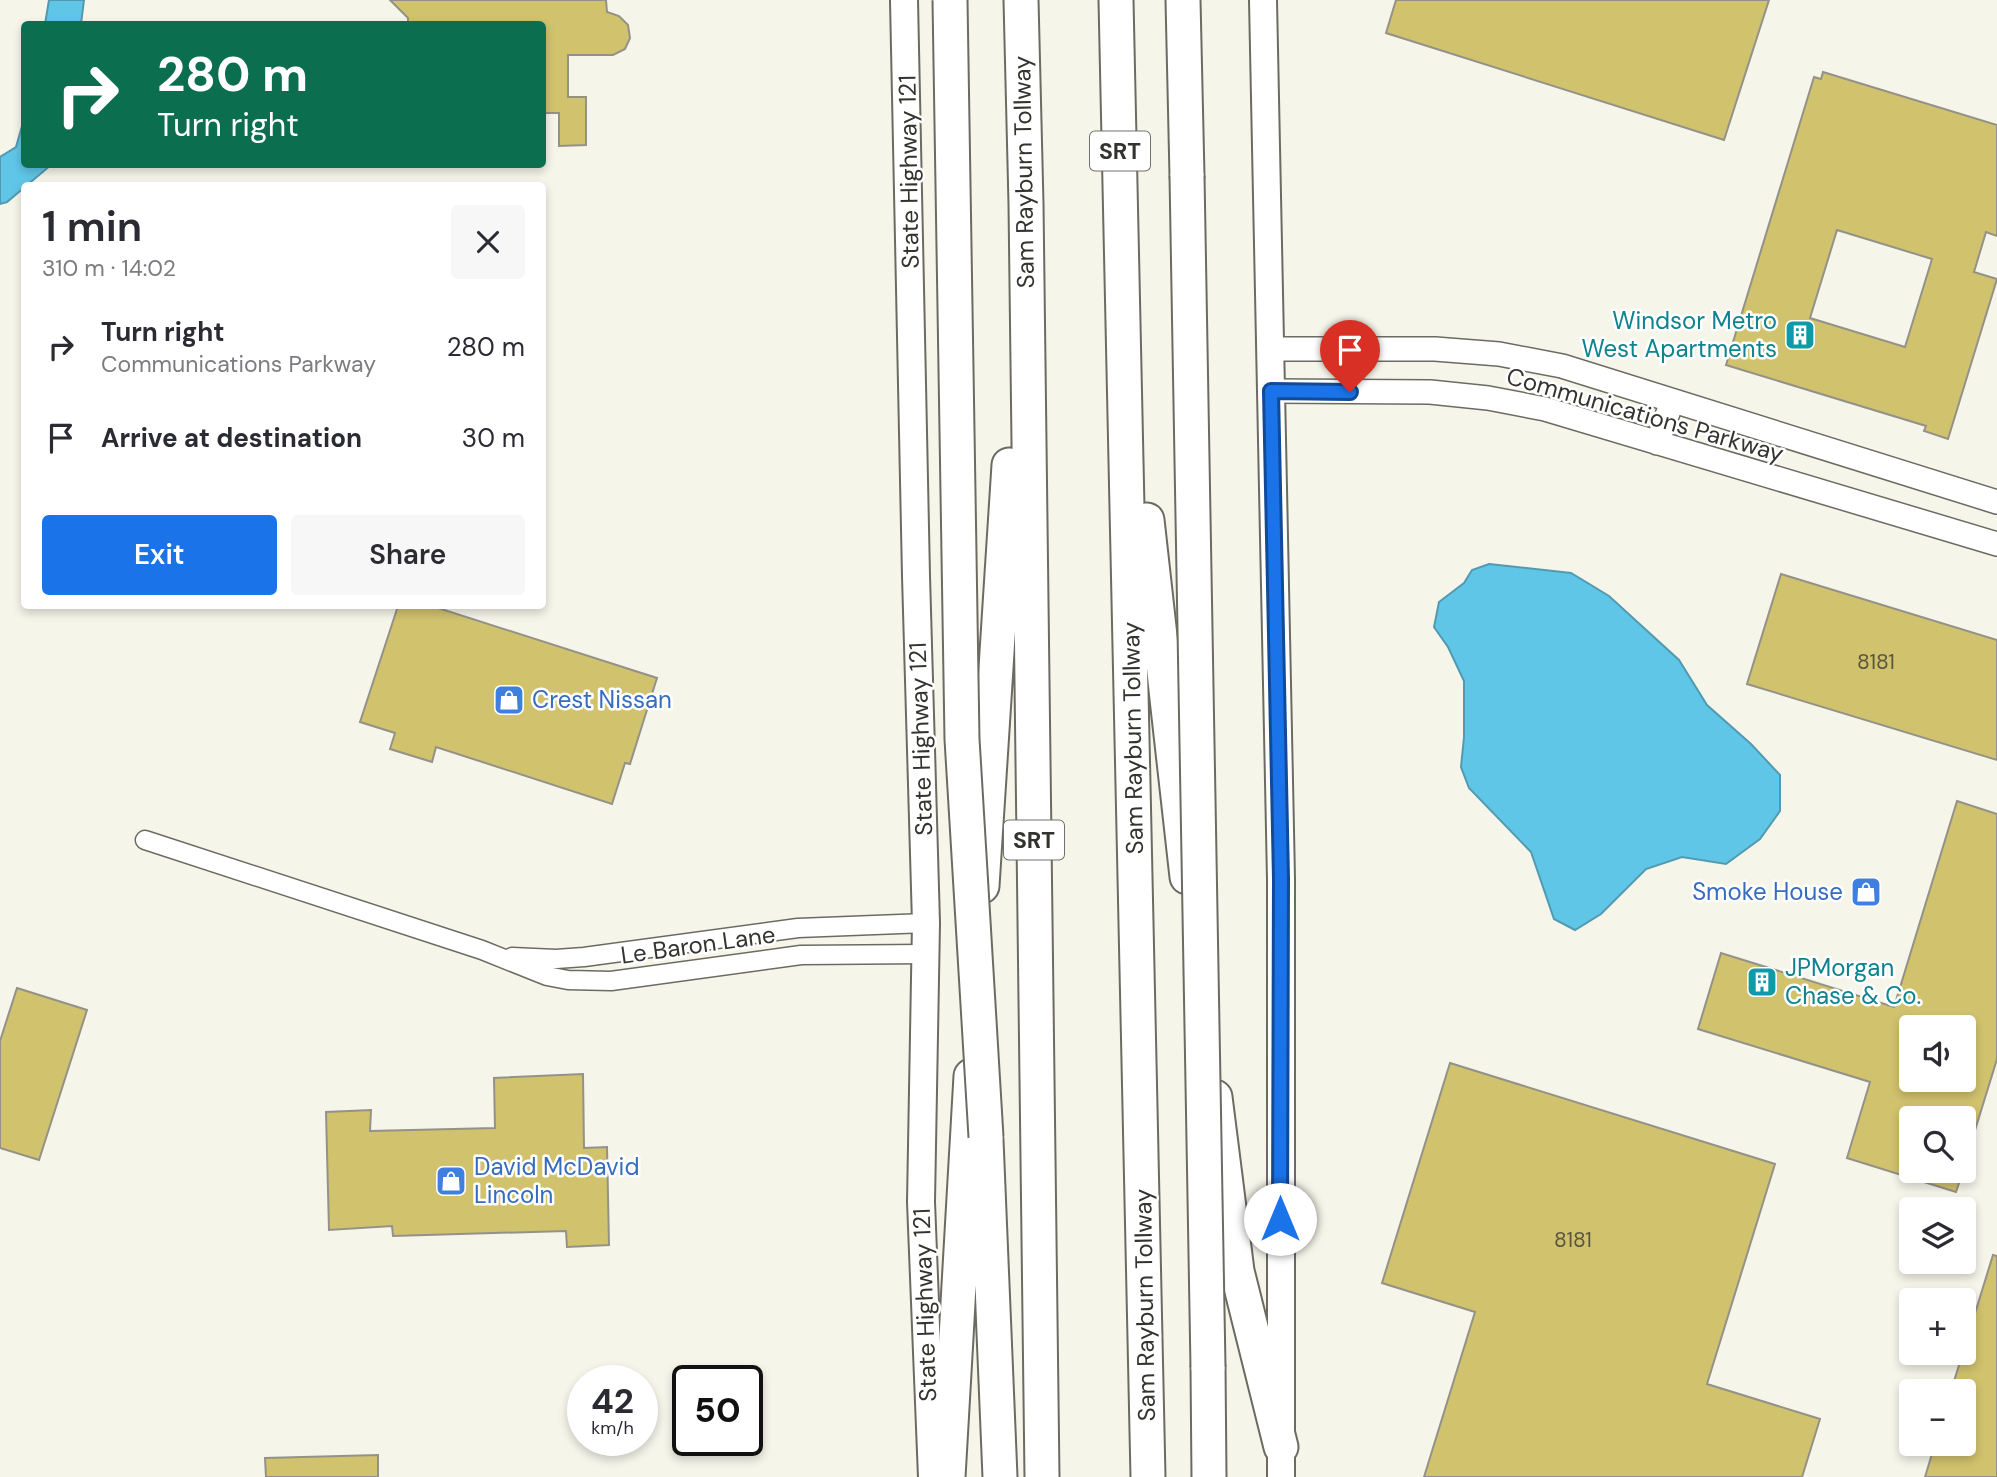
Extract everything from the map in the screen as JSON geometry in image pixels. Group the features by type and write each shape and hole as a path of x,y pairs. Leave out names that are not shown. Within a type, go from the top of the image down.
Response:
{"highway":[{"path":"950,0 962,739 986,1137 1000,1477"},
{"name":"Sam Rayburn Tollway","path":"1020,0 1026,204 1042,1477"},
{"name":"Sam Rayburn Tollway","path":"1116,0 1148,1477"},
{"path":"1183,0 1209,1477"},
{"path":"948,1477 981,902 1026,204"},
{"path":"1123,302 1183,844 1237,1270 1281,1462"}],"main road":[{"name":"State Highway 121","path":"905,0 916,576 926,923 921,1202 932,1477"},
{"path":"1263,0 1281,879 1281,1462"}],"street":[{"name":"Communications Parkway","path":"1270,349 1435,349 1499,355 1562,366 1997,502"},
{"name":"Communications Parkway","path":"1271,391 1430,392 1488,398 1545,409 1997,544"},
{"path":"1657,443 1672,402"},
{"name":"Le Baron Lane","path":"145,840 482,950 547,976 590,982 631,979 801,955 926,954"},
{"name":"Le Baron Lane","path":"482,950 507,956 556,960 798,928 926,923"}],"water":[{"path":"49,0 84,0 81,21 46,21"},
{"path":"21,130 21,168 47,168 31,182 21,182 21,190 7,202 0,204 0,157 16,147"},
{"path":"1489,564 1571,573 1609,596 1679,660 1707,705 1751,744 1780,775 1780,811 1760,839 1726,864 1682,857 1646,869 1601,914 1575,930 1554,919 1531,852 1469,788 1461,767 1464,681 1448,647 1434,627 1439,602 1464,583 1472,570"}],"building":[{"path":"390,0 606,0 607,12 619,16 628,25 630,38 625,49 613,55 568,55 568,97 586,97 586,145 559,146 559,113 546,113 546,21 408,21"},
{"path":"1396,0 1769,0 1724,140 1386,33"},
{"path":"1823,72 1997,125 1997,236 1986,232 1974,272 1997,279 1948,439 1924,431 1926,426 1726,365 1814,77 1821,79","holes":["1837,230 1932,259 1905,347 1810,318"]},
{"path":"1781,574 1997,640 1997,760 1747,684"},
{"name":"Crest Nissan","path":"397,609 441,609 657,678 630,764 625,763 612,804 436,747 432,762 390,749 395,733 360,722"},
{"name":"JPMorgan Chase & Co.","path":"1957,801 1997,814 1997,1059 1976,1127 1976,1106 1899,1106 1899,1174 1847,1158 1870,1082 1698,1029 1721,953 1894,1007"},
{"name":"Smoke House","path":"1859,881 1877,887 1872,903 1854,898"},
{"path":"17,988 87,1010 39,1160 0,1148 0,1041"},
{"path":"1450,1063 1775,1164 1707,1384 1820,1419 1802,1477 1424,1477 1475,1312 1382,1283"},
{"path":"583,1074 584,1148 607,1147 609,1245 567,1247 566,1231 393,1236 392,1226 329,1230 326,1112 371,1110 370,1131 495,1128 494,1078"},
{"name":"JPMorgan Chase & Co.","path":"1927,1183 1959,1183 1956,1192"},
{"path":"1993,1255 1997,1256 1997,1477 1925,1477 1931,1456 1976,1456 1976,1379 1955,1379 1959,1365 1976,1365 1976,1310"},
{"path":"378,1455 378,1477 266,1477 265,1458"}],"place":[{"name":"Windsor Metro West Apartments","path":"1800,335"},
{"name":"Crest Nissan","path":"509,700"},
{"name":"Smoke House","path":"1866,892"},
{"name":"JPMorgan Chase & Co.","path":"1762,982"},
{"name":"David McDavid Lincoln","path":"451,1181"}],"route":[{"path":"1280,1219 1281,879 1271,391 1350,392"}]}
